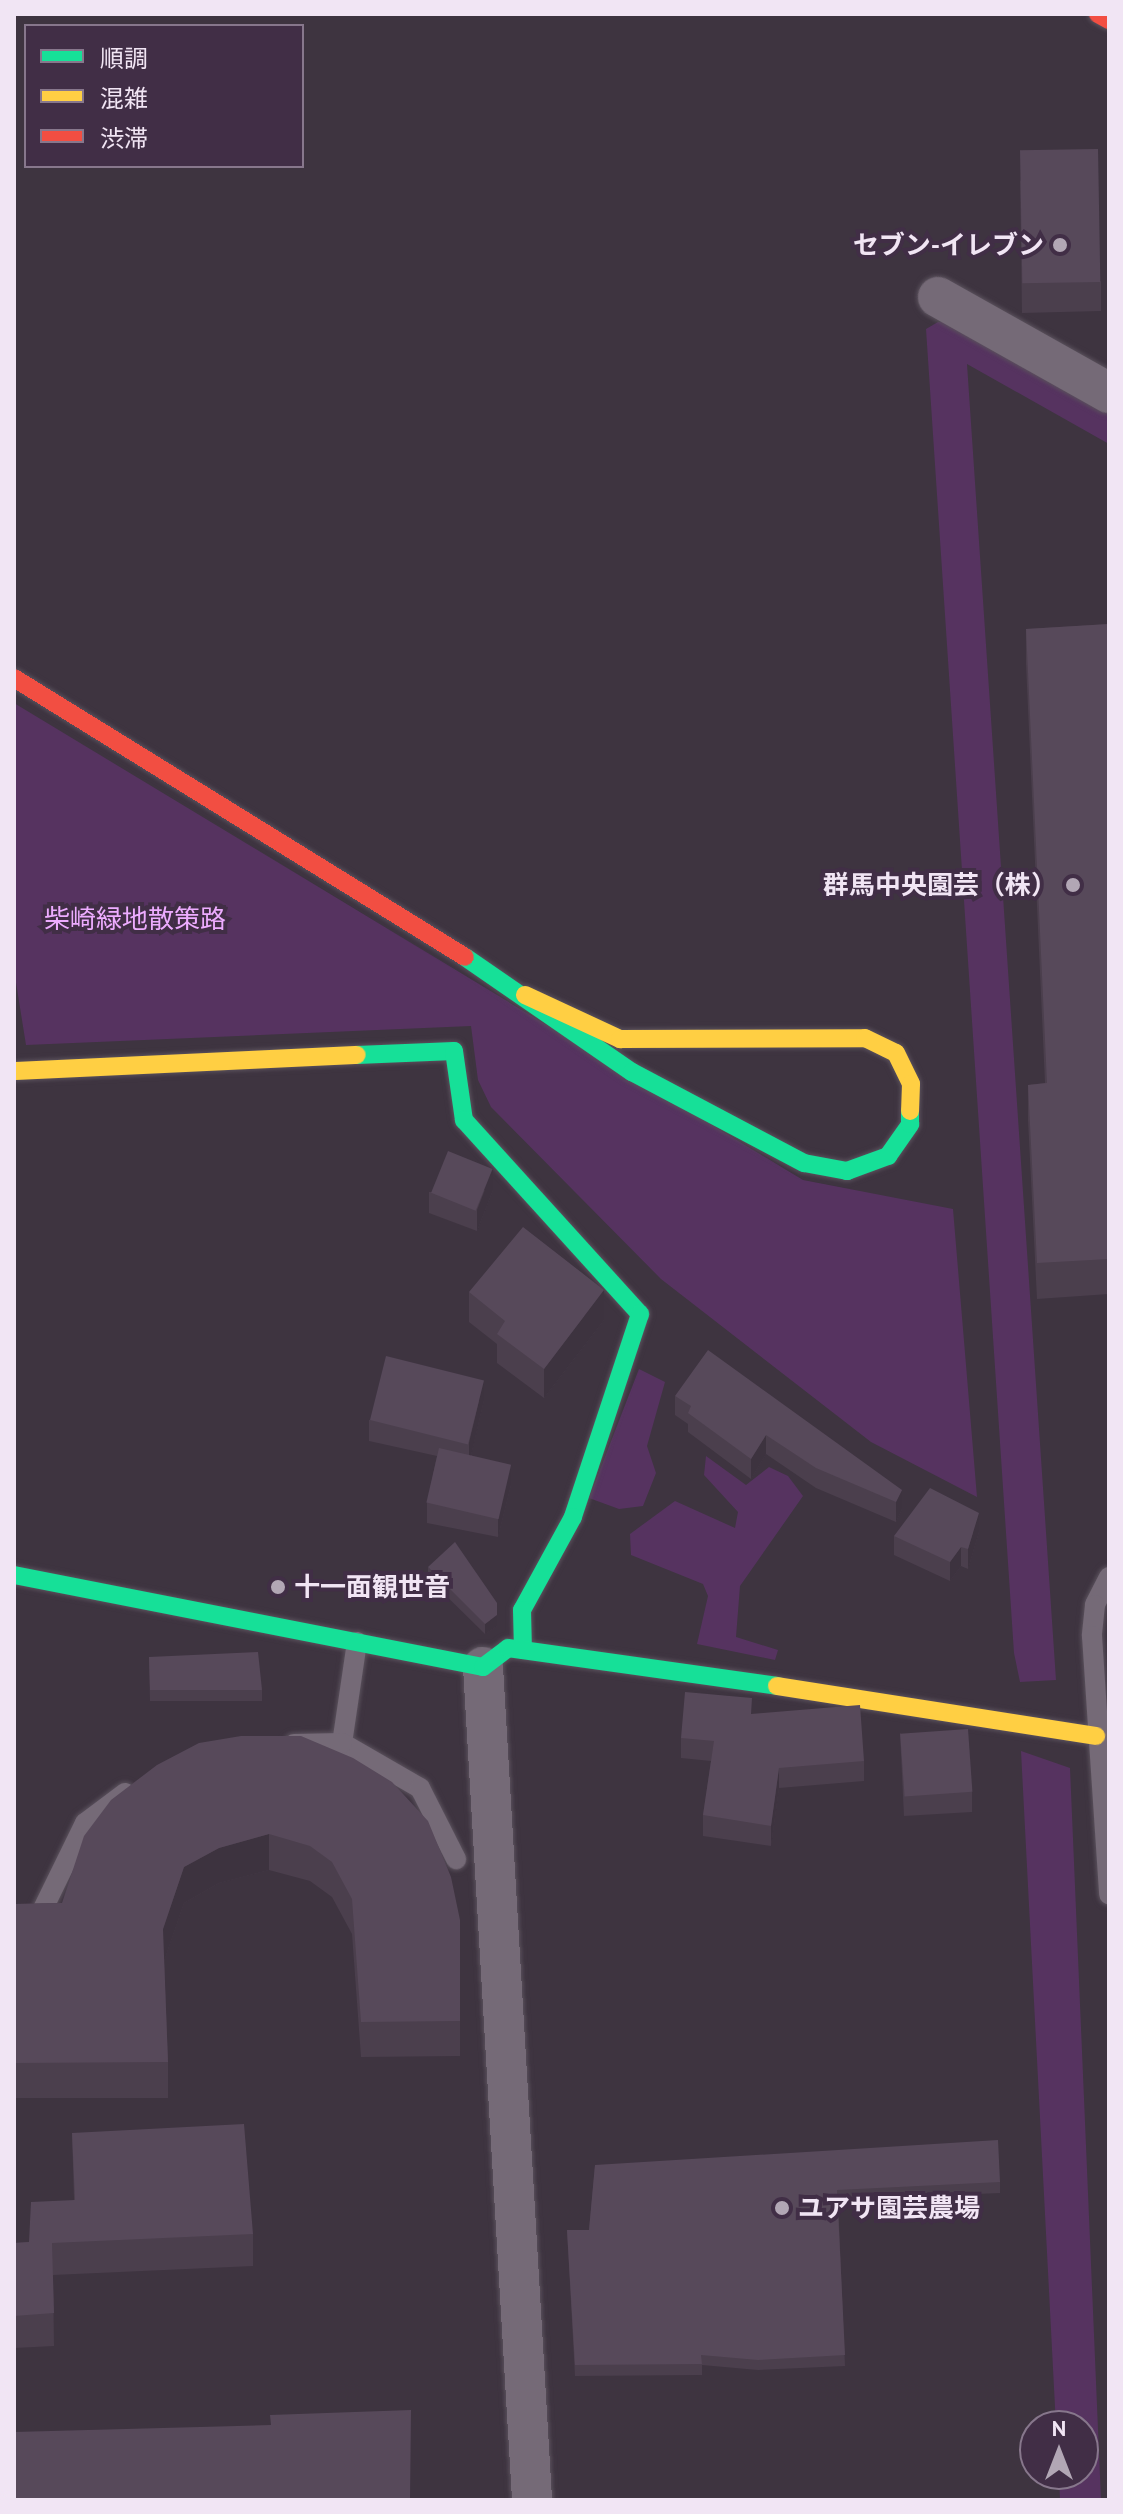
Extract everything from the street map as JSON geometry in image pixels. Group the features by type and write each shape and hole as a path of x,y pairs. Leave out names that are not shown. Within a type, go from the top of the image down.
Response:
{"main road":[{"path":"1098,14 1109,20"},
{"path":"14,678 525,995 632,1072 804,1163 847,1171 888,1156 910,1124 911,1084 896,1053 865,1038 620,1039 525,995"},
{"path":"14,1071 454,1051 464,1120 640,1314 573,1517 522,1610 523,1650"},
{"path":"14,1575 483,1667 508,1648 1006,1718 1096,1736"}],"street":[{"path":"938,297 1109,393"},
{"path":"483,1667 532,2500"}],"lane":[{"path":"1109,1577 1095,1605 1092,1636 1096,1736 1109,1894"},
{"path":"342,1743 357,1642"},
{"path":"272,1745 342,1743 420,1788 456,1859"},
{"path":"39,1917 85,1823 141,1781"}],"green space":[{"path":"938,322 957,322 1109,412 1109,444 967,364 1056,1680 1020,1682 1014,1653 926,329"},
{"name":"柴崎緑地散策路","path":"14,703 803,1180 953,1209 977,1497 871,1442 661,1279 491,1107 478,1080 471,1026 26,1045 14,970"},
{"path":"639,1369 665,1382 647,1446 656,1473 643,1506 619,1509 589,1498"},
{"path":"706,1456 746,1485 769,1467 788,1476 803,1496 740,1586 736,1637 778,1650 775,1660 697,1644 708,1596 703,1584 631,1555 630,1534 675,1501 735,1528 738,1512 704,1475"},
{"path":"1021,1751 1070,1768 1097,2410 1055,2410"},
{"path":"1099,2453 1101,2500 1060,2500 1060,2490 1099,2490"}],"building":[{"name":"セブン-イレブン","path":"1098,149 1100,282 1022,283 1020,150"},
{"name":"群馬中央園芸（株）","path":"1109,624 1109,1259 1037,1263 1028,1085 1047,1083 1026,629"},
{"path":"448,1151 493,1169 476,1211 431,1193"},
{"path":"523,1227 604,1290 544,1369 497,1334 505,1321 469,1292"},
{"path":"708,1350 902,1490 896,1502 816,1468 766,1435 751,1459 688,1413 691,1406 675,1396"},
{"path":"386,1356 484,1380 468,1444 370,1420"},
{"path":"439,1448 511,1465 499,1519 426,1503"},
{"path":"930,1488 979,1513 968,1549 961,1547 950,1562 894,1536"},
{"path":"455,1542 497,1603 497,1615 485,1624 428,1567"},
{"path":"258,1652 262,1690 150,1690 149,1657"},
{"path":"685,1692 752,1698 751,1714 860,1705 864,1761 779,1768 771,1826 703,1815 714,1741 681,1738"},
{"path":"968,1729 972,1792 905,1797 900,1734"},
{"path":"241,1736 301,1736 353,1758 392,1782 428,1821 451,1877 460,1920 460,2021 361,2022 352,1899 332,1862 310,1846 269,1834 219,1848 184,1867 163,1929 168,2062 14,2063 14,1904 62,1903 84,1836 111,1800 157,1765 199,1743"},
{"path":"244,2124 253,2234 52,2243 54,2313 14,2316 14,2243 29,2242 31,2202 75,2200 72,2133"},
{"path":"998,2140 1000,2182 837,2190 845,2355 758,2360 701,2355 702,2364 575,2365 567,2230 589,2230 595,2165"},
{"path":"411,2410 410,2500 14,2500 14,2432 271,2425 270,2415"}],"traffic: fast":[{"path":"465,957 632,1072 804,1163 847,1171 888,1156 910,1124 910,1111"},
{"path":"357,1055 454,1051 464,1120 640,1314 573,1517 522,1610 523,1650"},
{"path":"14,1575 483,1667 508,1648 777,1686"}],"traffic: slow":[{"path":"525,995 620,1039 865,1038 896,1053 911,1084 910,1111"},
{"path":"14,1071 357,1055"},
{"path":"777,1686 1096,1736"}],"traffic: jam":[{"path":"1098,14 1109,20"},
{"path":"14,678 465,957"}],"place":[{"name":"セブン-イレブン","path":"1060,245"},
{"name":"群馬中央園芸（株）","path":"1073,885"},
{"name":"十一面観世音","path":"278,1587"},
{"name":"ユアサ園芸農場","path":"782,2208"}]}
